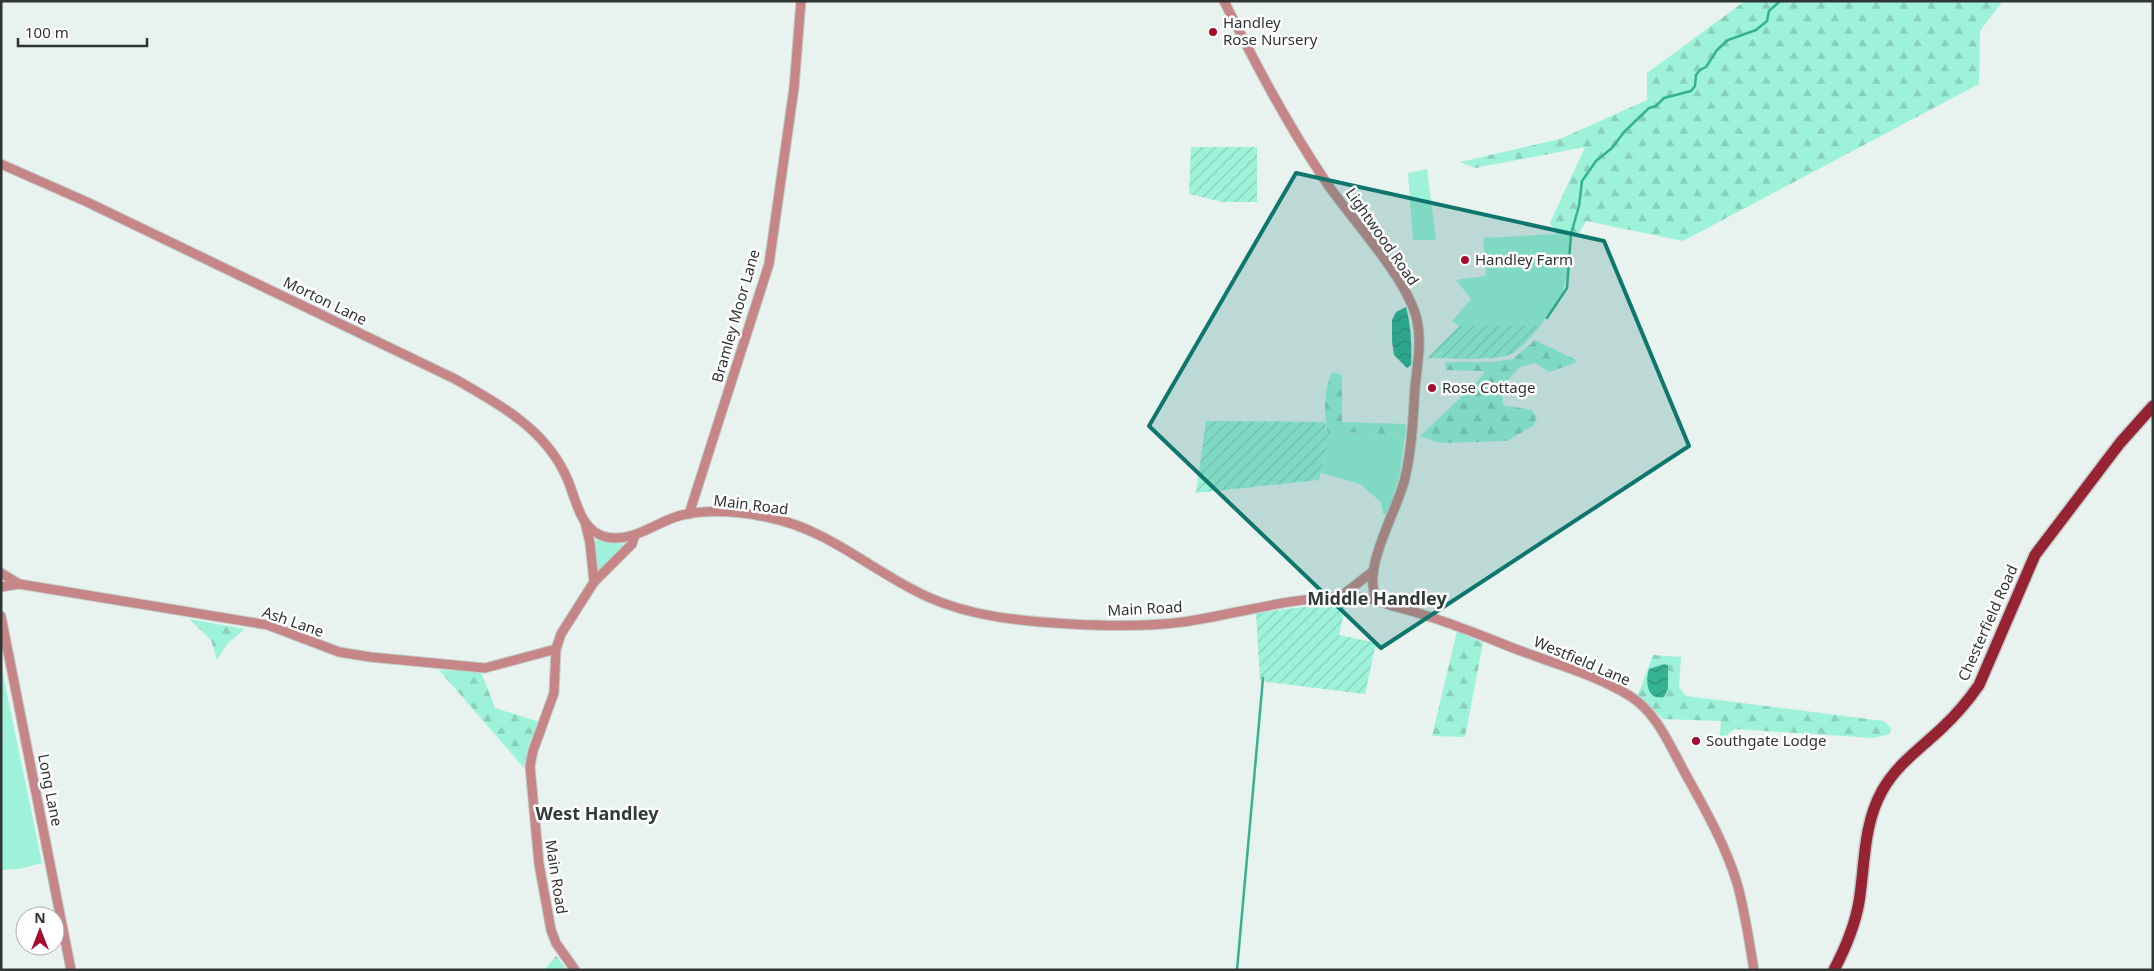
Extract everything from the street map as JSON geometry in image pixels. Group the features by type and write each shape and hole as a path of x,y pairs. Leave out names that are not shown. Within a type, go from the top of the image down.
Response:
{"main road":[{"name":"Chesterfield Road","path":"1834,970 1851,932 1859,902 1864,854 1872,813 1882,791 1895,770 1967,703 1979,685 2035,555 2120,443 2153,406"}],"street":[{"name":"Bramley Moor Lane","path":"689,514 768,264 794,88 801,1"},
{"name":"Lightwood Road","path":"1224,1 1283,114 1327,182 1400,283 1417,318 1419,344 1410,457 1400,498 1372,572 1372,592 1377,599"},
{"name":"Morton Lane","path":"1,164 87,202 455,379 500,405 530,428 550,449 565,472 585,522 594,582"},
{"name":"Main Road","path":"575,970 556,943 551,930 539,864 530,779 533,751 554,693 556,649 561,634 594,582 632,544 635,535 670,519 689,514 711,512 770,518 796,524 837,543 925,596 958,610 1008,618 1070,624 1142,625 1182,622 1294,602 1340,597 1377,599"},
{"path":"585,522 595,532 606,537 635,535"},
{"name":"Ash Lane","path":"1,572 19,584"},
{"path":"1340,597 1372,572"},
{"name":"Ash Lane","path":"1,587 19,584 268,625 339,652 370,657 485,668 556,649"},
{"name":"Westfield Lane","path":"1377,599 1391,606 1448,621 1598,680 1632,697 1645,709 1659,726 1714,825 1736,881 1754,970"},
{"name":"Long Lane","path":"1,616 71,970"}],"highlighted area":[{"path":"1296,173 1604,241 1689,446 1381,648 1149,426"}],"green space":[{"path":"1745,1 2006,1 2002,2 1980,31 1979,84 1683,241 1586,221 1578,235 1559,238 1550,223 1585,147 1475,168 1460,162 1560,139 1647,100 1647,73"},
{"path":"1191,147 1257,147 1257,202 1222,202 1189,194"},
{"path":"1427,169 1436,240 1413,240 1408,173"},
{"path":"1556,234 1559,238 1569,236 1569,266 1562,295 1540,326 1459,326 1452,321 1471,299 1456,280 1486,276 1483,238"},
{"path":"1459,326 1540,326 1521,347 1513,353 1502,357 1481,359 1427,358"},
{"path":"1535,340 1576,360 1575,363 1549,372 1535,363 1520,367 1502,387 1503,405 1531,410 1537,417 1533,426 1507,441 1439,443 1420,436 1477,382 1485,371 1446,370 1445,362 1493,362 1513,359"},
{"path":"1332,372 1342,375 1342,422 1406,424 1405,435 1341,432 1329,439 1325,405 1327,388"},
{"path":"1206,421 1325,422 1329,439 1319,480 1196,493"},
{"path":"1340,432 1405,435 1400,473 1388,515 1383,514 1381,502 1360,484 1321,473 1329,439"},
{"path":"597,540 622,543 623,545 599,571 596,570 595,542"},
{"path":"1302,607 1345,607 1339,635 1376,643 1365,694 1260,681 1256,613"},
{"path":"189,619 245,629 227,644 217,660 211,640"},
{"path":"1457,631 1483,643 1465,737 1432,736"},
{"path":"1653,655 1681,657 1679,687 1686,696 1884,721 1891,728 1890,734 1873,738 1735,729 1729,733 1719,748 1721,721 1663,719 1638,695"},
{"path":"1,665 42,863 19,869 1,870"},
{"path":"439,670 481,672 495,708 540,722 524,768"},
{"path":"556,956 567,970 544,970"}],"water":[{"path":"1406,307 1410,328 1411,350 1411,365 1407,368 1394,355 1392,341 1392,320 1396,312"},
{"path":"1664,664 1668,665 1668,689 1664,697 1658,697 1651,693 1647,679 1649,669"}],"waterway":[{"path":"1547,318 1567,288 1571,234 1579,206 1582,181 1596,161 1612,148 1624,132 1649,108 1656,106 1664,98 1691,91 1695,86 1696,75 1706,67 1717,50 1728,40 1756,30 1767,21 1769,11 1780,1"},
{"path":"1237,970 1263,678"}],"place":[{"name":"Handley Rose Nursery","path":"1213,32"},
{"name":"Handley Farm","path":"1465,260"},
{"name":"Rose Cottage","path":"1432,388"},
{"name":"Southgate Lodge","path":"1696,741"}],"district":[{"name":"Middle Handley","path":"1377,599"},
{"name":"West Handley","path":"597,814"}]}
